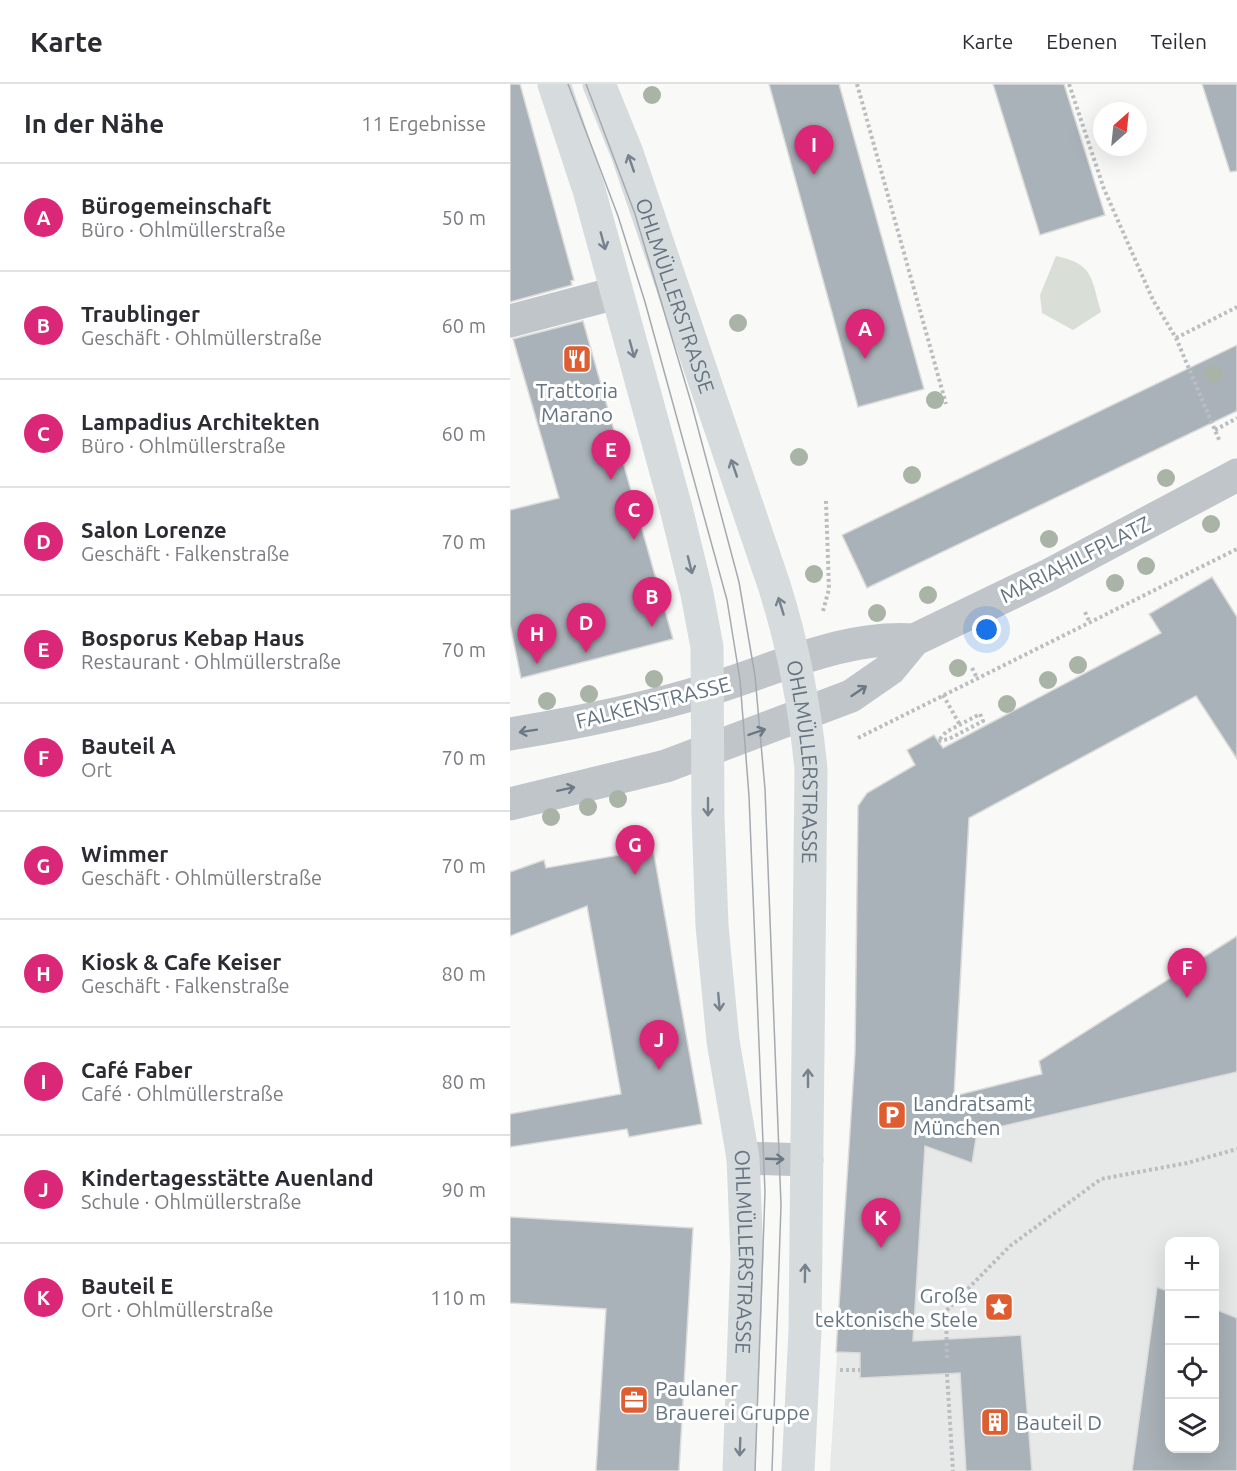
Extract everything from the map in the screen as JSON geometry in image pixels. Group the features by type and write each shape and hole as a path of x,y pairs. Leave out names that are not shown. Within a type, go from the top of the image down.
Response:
{"main road":[{"name":"OHLMÜLLERSTRASSE","path":"554,84 589,190 697,594 706,647 712,926 723,1041 743,1158 747,1257 739,1471"},
{"name":"OHLMÜLLERSTRASSE","path":"599,84 627,153 774,585 806,715 811,769 807,1160 805,1331 798,1471"}],"street":[{"path":"510,321 616,293"},
{"name":"MARIAHILFPLATZ","path":"708,749 806,715 851,696 890,669 914,640 1049,575 1236,478"},
{"name":"MARIAHILFPLATZ","path":"794,662 841,645 884,638 914,640"},
{"name":"FALKENSTRASSE","path":"510,734 674,700 794,662"},
{"path":"510,804 666,766 708,749"},
{"path":"743,1158 807,1160"}],"path":[{"path":"857,84 946,404"},
{"path":"1070,84 1104,189 1153,300 1176,338 1236,478"},
{"path":"1176,338 1237,308"},
{"path":"1215,430 1237,418"},
{"path":"823,611 829,589 826,501"},
{"path":"858,738 1237,549"},
{"path":"1084,612 1090,623"},
{"path":"972,669 977,678"},
{"path":"944,695 960,725"},
{"path":"980,714 983,721 949,739 938,741 946,732 960,725 980,714"},
{"path":"947,1358 946,1311 1010,1246 1101,1179 1187,1163 1237,1149"},
{"path":"947,1374 953,1471"}],"shaded area":[{"path":"1056,256 1078,263 1089,274 1101,312 1073,330 1042,313 1040,295"},
{"name":"Landratsamt München","path":"1237,936 1237,1471 830,1471 855,1053 930,1058 928,1103 1041,1074 1039,1061"}],"building":[{"path":"510,84 520,84 574,280 571,281 572,285 510,302"},
{"path":"769,84 839,84 924,389 858,407"},
{"path":"993,84 1064,84 1105,215 1040,235"},
{"path":"1202,84 1237,84 1237,171 1230,172"},
{"path":"583,321 673,639 521,678 510,624 510,510 559,498 513,339"},
{"path":"1237,345 1237,411 867,588 842,535"},
{"path":"1212,577 1237,617 1237,759 1196,696 969,818 954,1096 1042,1074 1039,1061 1237,936 1237,1072 977,1132 972,1163 925,1146 913,1341 1021,1335 1032,1471 966,1471 960,1373 860,1378 860,1353 836,1352 855,1053 858,806 867,793 915,765 907,750 934,735 943,748 1161,633 1149,614"},
{"path":"653,849 702,1124 629,1137 627,1129 510,1147 510,1114 621,1094 587,906 510,936 510,872 544,860 546,868"},
{"path":"510,1217 693,1228 679,1471 596,1471 606,1309 510,1303"},
{"path":"1157,1287 1165,1290 1165,1453 1219,1453 1219,1311 1237,1318 1237,1471 1132,1471"}],"tram line":[{"path":"568,84 618,216 645,302 727,600 740,680 749,796 765,1192 755,1471"},
{"path":"586,84 635,214 691,402 739,582 755,676 765,789 781,1205 772,1471"}],"place":[{"name":"Café Faber","path":"814,175"},
{"name":"Trattoria Marano","path":"577,359"},
{"name":"Bürogemeinschaft","path":"865,359"},
{"name":"Bosporus Kebap Haus","path":"611,480"},
{"name":"Lampadius Architekten","path":"634,540"},
{"name":"Traublinger","path":"652,627"},
{"name":"Salon Lorenze","path":"586,653"},
{"name":"Kiosk & Cafe Keiser","path":"537,664"},
{"name":"Wimmer","path":"635,875"},
{"name":"Bauteil A","path":"1187,998"},
{"name":"Kindertagesstätte Auenland","path":"659,1070"},
{"name":"Landratsamt München","path":"892,1115"},
{"name":"Bauteil E","path":"881,1248"},
{"name":"Große tektonische Stele","path":"999,1307"},
{"name":"Paulaner Brauerei Gruppe","path":"634,1400"},
{"name":"Bauteil D","path":"995,1422"}]}
